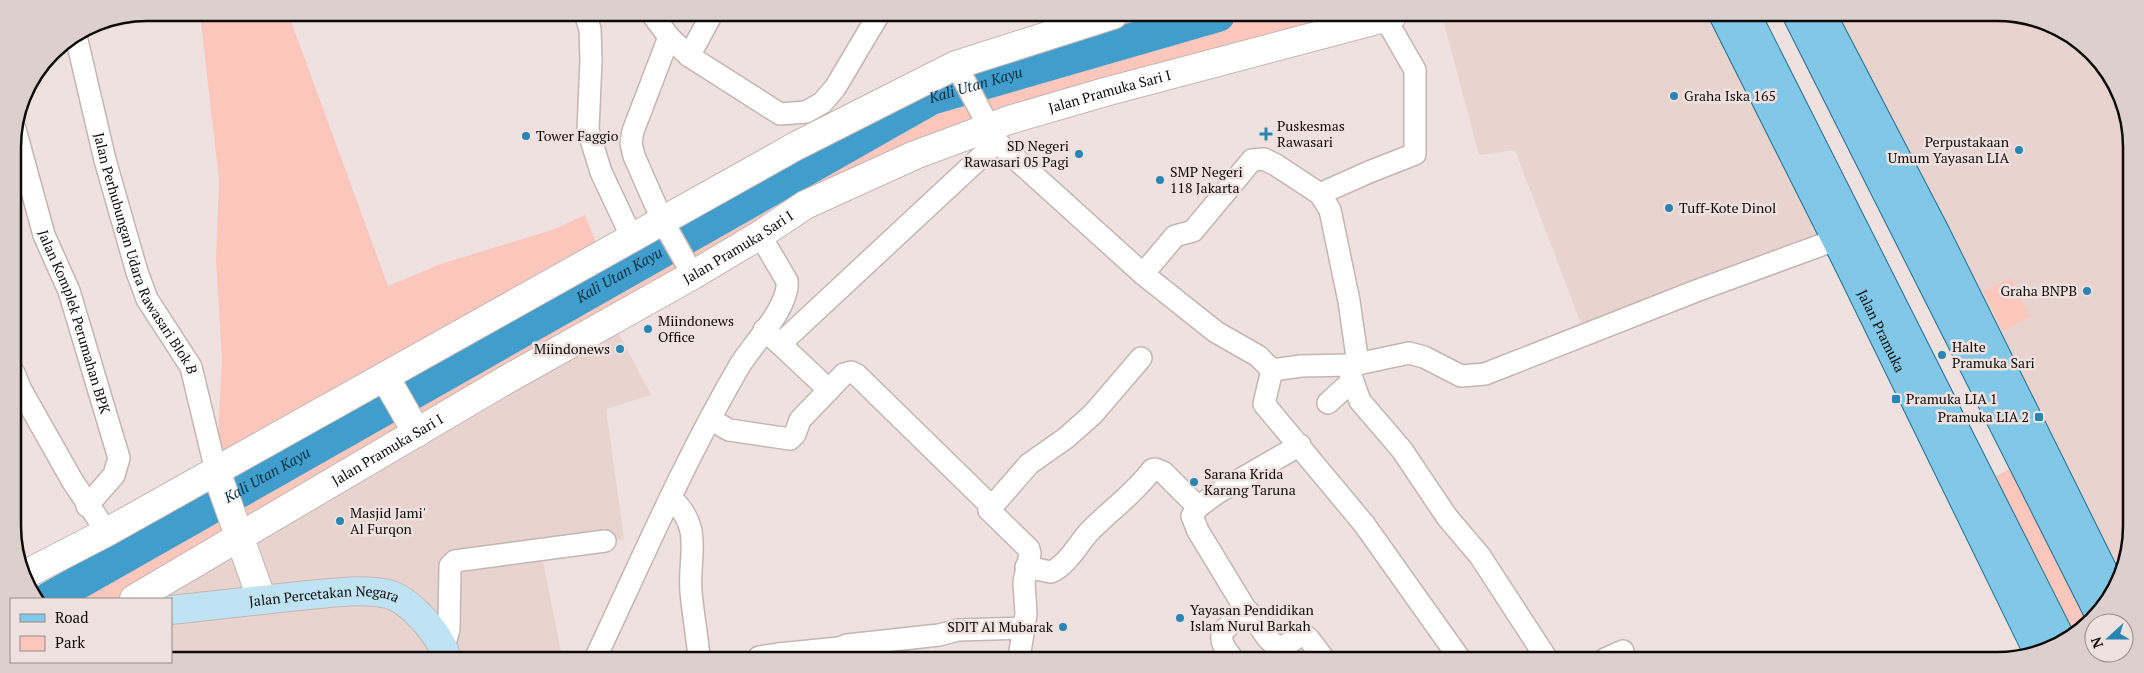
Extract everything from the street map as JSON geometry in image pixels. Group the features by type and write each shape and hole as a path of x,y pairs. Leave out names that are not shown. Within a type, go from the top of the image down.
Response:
{"main road":[{"name":"Jalan Pramuka","path":"1726,21 2035,646"},
{"name":"Jalan Pramuka","path":"1750,21 2059,635"},
{"path":"1800,21 2002,392 2109,583"},
{"path":"1825,21 1934,232 2095,604"},
{"path":"1736,41 1765,50"},
{"name":"Jalan Percetakan Negara","path":"172,610 354,591 390,594 425,621 445,652"}],"street":[{"path":"587,21 590,29 591,60 588,130 601,172 632,238"},
{"path":"657,21 689,56 780,114 806,112 822,104 835,88 875,21"},
{"path":"689,56 708,21"},
{"path":"30,572 218,475 387,380 632,238 667,228 796,146 957,67 1095,21"},
{"name":"Jalan Pramuka Sari I","path":"135,598 238,528 504,381 689,268 760,235 805,205 915,155 983,136 1106,92 1373,21"},
{"path":"1320,194 1415,154 1414,70 1392,30 1389,21"},
{"path":"670,37 633,132 631,143 634,156 667,228 689,268"},
{"name":"Jalan Perhubungan Udara Rawasari Blok B","path":"78,43 105,160 137,272 147,299 191,367 218,475"},
{"path":"957,67 983,136 1143,274 1216,332 1258,356 1272,370"},
{"path":"599,652 710,419 742,363 772,337 983,136"},
{"name":"Jalan Komplek Perumahan BPK","path":"22,154 44,235 70,291 119,458 114,475 87,506"},
{"path":"1143,274 1175,236 1193,231 1252,160 1264,159 1320,194 1330,210 1349,301 1352,370 1360,401 1402,450 1447,517 1480,556 1542,651"},
{"path":"760,235 787,281 788,290 779,309 772,337"},
{"path":"1272,370 1301,366 1352,370 1409,353 1424,357 1461,376 1485,374 1696,290 1835,240"},
{"path":"772,337 829,390"},
{"path":"989,510 1029,464 1066,438 1093,414 1141,358"},
{"path":"1272,370 1264,404 1364,524 1455,651"},
{"path":"1328,403 1352,370"},
{"path":"710,419 729,430 790,439 796,434 800,420 847,373 851,372 857,375 990,505 989,510"},
{"path":"387,380 415,430"},
{"path":"21,394 87,506 107,532"},
{"path":"1300,446 1217,493 1198,507 1192,516 1193,521 1246,610 1251,612 1264,634 1280,646 1286,645 1297,636 1304,635 1318,651"},
{"path":"1026,567 1051,572 1060,567 1089,532 1137,489 1153,470 1160,470 1198,507"},
{"path":"218,475 262,600"},
{"path":"672,498 682,508 693,534 691,590 699,652"},
{"path":"989,510 1026,545 1030,554 1024,582 1026,614 1020,652"},
{"path":"445,652 449,629 450,566 455,561 604,541"},
{"path":"1228,651 1224,646 1221,635 1222,631 1246,610"},
{"path":"841,652 847,645 939,635 958,630 1024,628"}],"shaded area":[{"path":"1443,21 1727,21 1835,240 1583,329 1515,150 1479,155"},
{"path":"1824,21 2013,22 2045,31 2073,47 2091,64 2110,92 2122,131 2123,147 2123,526 2118,558 2108,585"},
{"path":"612,320 651,395 606,409 624,539 542,556 561,652 172,652 172,598 108,598"}],"green space":[{"path":"201,21 291,21 388,286 441,264 555,229 585,215 601,255 960,63 1092,21 1378,21 1160,78 805,205 191,564 121,598 51,598 227,497 216,471 222,360 216,260 219,181"},
{"path":"2011,278 2030,317 2003,331 1983,291"},
{"path":"2011,468 2084,613 2084,617 2069,629 1993,478"}],"waterway":[{"name":"Kali Utan Kayu","path":"51,598 931,98 1197,21"}],"place":[{"name":"Graha Iska 165","path":"1674,96"},
{"name":"Puskesmas Rawasari","path":"1266,134"},
{"name":"Tower Faggio","path":"526,136"},
{"name":"Perpustakaan Umum Yayasan LIA","path":"2019,150"},
{"name":"SD Negeri Rawasari 05 Pagi","path":"1079,154"},
{"name":"SMP Negeri 118 Jakarta","path":"1160,180"},
{"name":"Tuff-Kote Dinol","path":"1669,208"},
{"name":"Graha BNPB","path":"2087,291"},
{"name":"Miindonews Office","path":"648,329"},
{"name":"Miindonews","path":"620,349"},
{"name":"Halte Pramuka Sari","path":"1942,355"},
{"name":"Pramuka LIA 1","path":"1896,399"},
{"name":"Pramuka LIA 2","path":"2039,417"},
{"name":"Sarana Krida Karang Taruna","path":"1194,482"},
{"name":"Masjid Jami' Al Furqon","path":"340,521"},
{"name":"Yayasan Pendidikan Islam Nurul Barkah","path":"1180,618"},
{"name":"SDIT Al Mubarak","path":"1063,627"}]}
